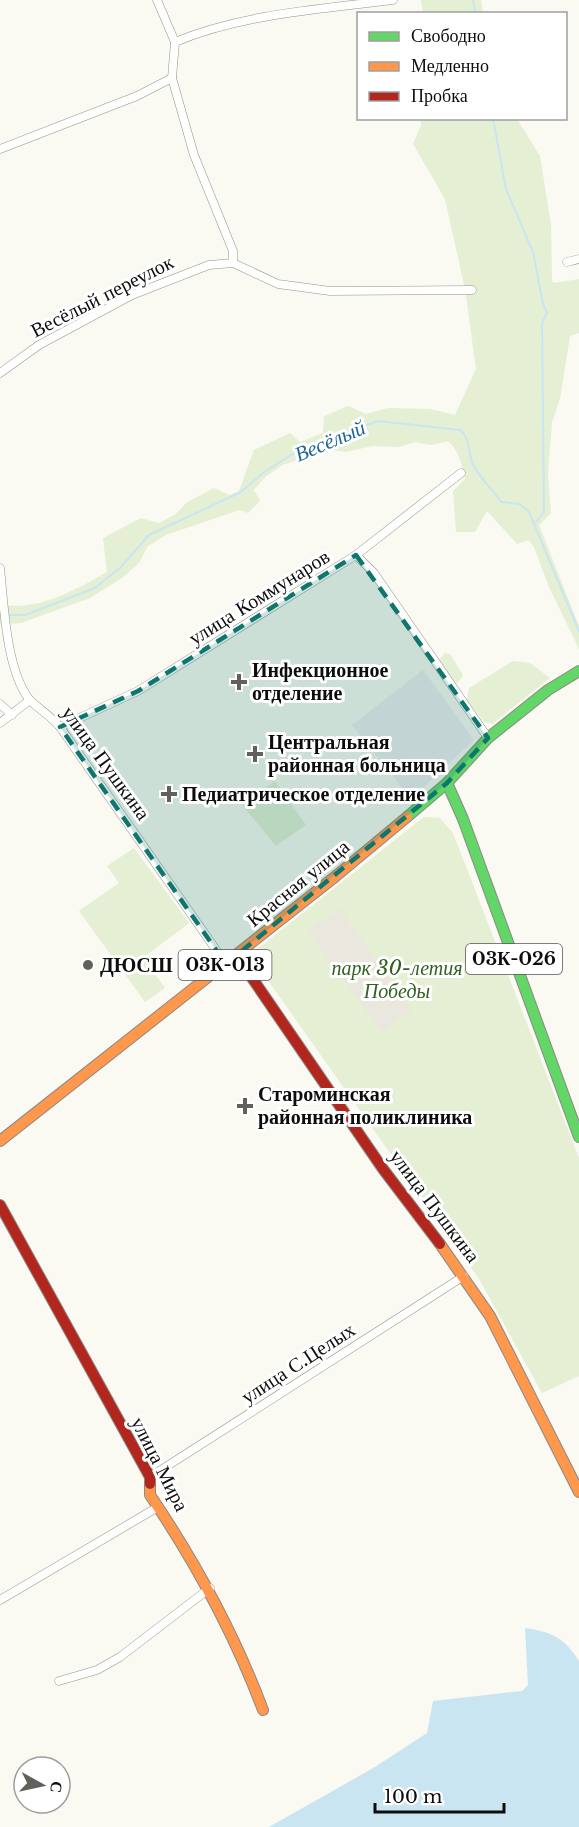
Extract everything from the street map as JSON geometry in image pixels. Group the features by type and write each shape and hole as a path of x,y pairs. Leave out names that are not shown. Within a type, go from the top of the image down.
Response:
{"street":[{"path":"157,0 175,42 171,78 194,155 233,250 233,263 278,284 330,291 472,290"},
{"path":"175,42 254,20 393,0"},
{"path":"0,149 137,96 171,78"},
{"path":"567,262 579,259"},
{"name":"Весёлый переулок","path":"0,373 39,345 132,295 192,270 233,263"},
{"name":"улица Коммунаров","path":"60,727 138,691 357,555 461,473"},
{"path":"357,555 374,573 488,738"},
{"name":"улица Пушкина","path":"0,568 4,609 18,679 30,700 46,711 60,727 226,964"},
{"name":"Красная улица","path":"0,1141 237,956 447,783 488,738 548,690 579,671"},
{"path":"0,723 30,700"},
{"path":"0,704 12,715"},
{"name":"03К-026","path":"447,783 463,819 579,1137"},
{"name":"улица Пушкина","path":"237,956 383,1168 464,1276 490,1316 579,1492"},
{"name":"улица Мира","path":"0,1205 150,1477 150,1495 210,1588 241,1650 263,1710"},
{"name":"улица С.Целых","path":"150,1477 464,1276"},
{"path":"0,1600 159,1507"},
{"path":"59,1681 97,1670 120,1657 210,1588"}],"highlighted area":[{"path":"356,555 488,738 447,783 226,964 60,727 138,691"}],"shaded area":[{"path":"423,670 474,740 411,799 352,725"},
{"path":"340,909 411,1010 382,1032 307,930"}],"green space":[{"path":"421,0 481,0 483,12 423,12"},
{"path":"421,120 518,120 540,156 551,225 552,281 554,283 579,279 579,333 570,336 560,399 552,422 548,474 551,513 539,525 579,626 579,649 549,587 534,547 528,540 517,544 487,511 475,532 456,532 453,491 465,479 457,454 448,441 431,445 415,442 399,447 372,446 346,452 330,450 282,465 265,477 254,490 260,501 248,513 239,510 166,535 148,546 139,563 122,578 90,598 21,623 0,624 0,604 28,605 56,598 107,572 103,538 141,518 159,523 176,514 186,503 214,488 229,495 239,491 254,450 290,433 300,442 323,433 324,416 348,406 366,414 388,408 430,409 455,415 476,369 465,289 445,199 413,144"},
{"path":"445,653 450,654 463,675 458,683 453,682 439,660"},
{"path":"513,661 530,663 550,678 492,724 484,722 467,700 469,688"},
{"path":"275,781 306,825 276,846 242,805"},
{"name":"парк 30-летия Победы","path":"424,817 440,818 453,833 579,1158 579,1376 542,1393 479,1279 250,955"},
{"path":"134,848 189,923 143,958 165,988 145,1002 79,911 119,883 107,866"}],"water":[{"path":"525,1628 542,1631 556,1637 568,1646 579,1661 579,1827 269,1827 375,1767 427,1733 433,1701 522,1691 528,1685"}],"waterway":[{"path":"473,0 476,12"},
{"path":"493,120 506,189 533,252 543,304 547,313 542,323 544,512 536,522"},
{"name":"Весёлый","path":"0,615 25,615 95,588 120,568 149,535 241,492 263,473 302,448 378,421 461,430 466,438 475,468 501,502 520,504 529,512 579,631"}],"traffic: fast":[{"path":"407,817 447,783 488,738 548,690 579,671"},
{"path":"447,783 463,819 579,1137"}],"traffic: slow":[{"path":"0,1141 336,876 407,817"},
{"path":"440,1244 490,1316 579,1492"},
{"path":"150,1484 150,1495 183,1546 227,1626 263,1710"}],"traffic: jam":[{"path":"237,956 383,1169 440,1244"},
{"path":"0,1205 150,1477 150,1484"}],"place":[{"name":"Инфекционное отделение","path":"239,682"},
{"name":"Центральная районная больница","path":"255,754"},
{"name":"Педиатрическое отделение","path":"169,794"},
{"name":"ДЮСШ","path":"88,965"},
{"name":"Староминская районная поликлиника","path":"245,1106"}]}
